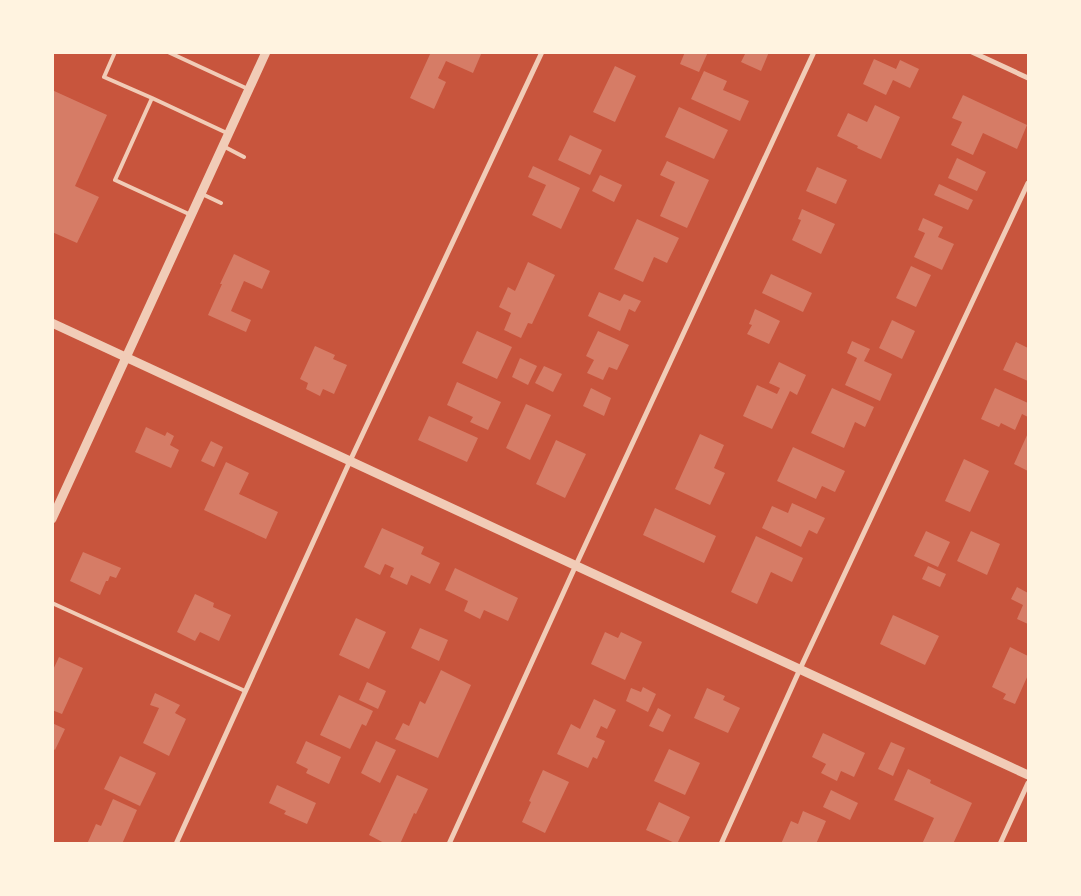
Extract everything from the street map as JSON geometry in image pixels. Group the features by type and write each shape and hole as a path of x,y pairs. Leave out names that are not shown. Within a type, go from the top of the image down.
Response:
{"street":[{"path":"52,519 266,52"},
{"path":"176,844 350,461 542,52"},
{"path":"449,844 814,52"},
{"path":"972,52 1028,78"},
{"path":"721,844 800,669 1028,183"},
{"path":"52,323 1028,775"},
{"path":"1000,844 1028,783"}],"lane":[{"path":"115,52 104,77 229,134"},
{"path":"168,52 249,89"},
{"path":"152,98 115,180 192,215"},
{"path":"223,146 244,156"},
{"path":"202,194 221,204"},
{"path":"52,602 245,691"}],"building":[{"path":"431,52 482,52 473,73 446,61 438,78 446,82 434,109 410,98"},
{"path":"685,52 708,52 699,72 680,64"},
{"path":"746,52 769,52 761,71 741,62"},
{"path":"874,59 896,69 900,60 919,69 910,88 893,80 886,95 863,84"},
{"path":"615,66 636,76 615,122 593,112"},
{"path":"704,71 727,81 723,90 749,101 740,121 691,99"},
{"path":"52,90 107,115 75,186 99,197 77,243 52,232"},
{"path":"963,95 1027,125 1017,149 983,133 973,155 951,145 962,122 952,118"},
{"path":"875,105 900,117 881,159 837,136 848,113 867,122"},
{"path":"679,107 728,130 714,159 665,137"},
{"path":"570,135 602,150 590,175 558,160"},
{"path":"957,158 986,172 977,191 948,178"},
{"path":"667,161 709,180 687,228 660,216 675,182 660,175"},
{"path":"533,166 580,188 561,229 532,215 546,185 528,177"},
{"path":"817,167 847,180 836,204 806,191"},
{"path":"600,175 622,185 614,202 592,191"},
{"path":"939,184 973,200 968,210 934,195"},
{"path":"802,209 835,224 821,254 792,240 801,220 798,219"},
{"path":"923,218 943,227 938,237 954,244 942,270 914,257 925,233 918,230"},
{"path":"637,219 679,238 667,263 654,257 643,282 614,269"},
{"path":"234,254 270,271 262,289 244,281 231,311 251,320 246,332 208,315"},
{"path":"528,262 555,275 532,324 528,323 521,338 504,330 511,313 499,307 508,287 515,291"},
{"path":"911,266 931,275 916,307 896,298"},
{"path":"771,274 812,293 803,312 762,293"},
{"path":"599,292 620,301 624,294 641,301 635,312 629,309 620,331 588,316"},
{"path":"755,309 780,321 769,344 747,334 752,325 749,324"},
{"path":"892,320 915,331 902,359 879,348"},
{"path":"477,331 512,347 497,379 462,363"},
{"path":"598,331 629,345 617,370 609,367 603,380 587,373 594,360 586,356"},
{"path":"852,341 870,349 864,361 892,374 880,401 845,385 857,358 847,353"},
{"path":"1016,342 1028,348 1028,381 1003,370"},
{"path":"315,346 335,355 333,359 347,365 334,394 323,389 320,396 306,389 308,383 300,379"},
{"path":"520,358 537,366 528,385 512,377"},
{"path":"779,362 806,375 797,395 790,391 772,429 743,416 757,385 777,394 780,388 769,383"},
{"path":"544,366 562,374 553,392 535,383"},
{"path":"457,382 501,402 488,430 470,422 473,417 447,405"},
{"path":"591,388 611,398 604,416 583,406"},
{"path":"832,388 874,407 865,427 855,422 844,448 811,433"},
{"path":"995,388 1028,403 1028,417 1022,414 1015,430 1001,423 999,427 981,419"},
{"path":"526,404 551,415 530,460 506,448"},
{"path":"429,416 478,438 467,462 418,440"},
{"path":"146,427 165,436 167,432 174,436 170,445 179,450 171,468 135,452"},
{"path":"1028,433 1028,471 1014,464"},
{"path":"700,434 724,445 714,468 725,473 710,505 675,489"},
{"path":"556,440 586,454 565,498 536,484"},
{"path":"211,441 223,447 214,467 201,461"},
{"path":"793,447 845,471 835,492 822,486 816,499 777,481"},
{"path":"964,459 989,471 970,512 945,501"},
{"path":"226,462 249,473 239,494 278,512 266,539 204,510"},
{"path":"792,503 825,518 817,534 809,530 801,547 762,528 772,506 788,513"},
{"path":"655,508 716,536 704,563 643,535"},
{"path":"382,528 424,547 421,554 440,563 430,584 411,575 407,585 390,577 394,568 385,564 380,575 364,567"},
{"path":"926,531 950,542 938,567 914,556"},
{"path":"971,531 1000,544 987,575 957,561"},
{"path":"756,536 803,558 792,582 771,572 757,604 731,592"},
{"path":"83,552 121,568 116,578 110,576 108,581 106,581 100,595 70,581"},
{"path":"928,566 946,574 940,587 922,579"},
{"path":"455,568 518,598 508,621 484,610 480,619 464,611 468,601 445,590"},
{"path":"1017,587 1028,593 1028,624 1017,619 1023,605 1011,599"},
{"path":"195,594 214,603 213,607 231,615 219,641 200,632 195,641 177,632"},
{"path":"893,615 939,636 925,665 880,644"},
{"path":"356,618 386,632 369,669 339,655"},
{"path":"420,628 448,640 439,661 411,648"},
{"path":"605,632 618,638 621,632 642,642 625,680 591,664"},
{"path":"1010,647 1028,656 1028,675 1015,704 1003,699 1006,694 992,687"},
{"path":"59,657 83,668 62,714 52,710 52,672"},
{"path":"441,670 471,685 438,758 395,739 403,723 409,726 420,701 425,704"},
{"path":"367,682 386,691 378,709 359,700"},
{"path":"643,687 656,694 648,712 626,701 631,688 641,692"},
{"path":"707,688 725,696 723,700 740,708 728,733 694,718"},
{"path":"155,693 180,705 175,713 186,719 169,756 143,743 159,708 150,705"},
{"path":"339,695 373,711 366,726 362,724 350,749 320,735"},
{"path":"594,699 616,710 607,729 601,726 596,737 605,741 597,759 593,757 588,768 557,754 571,724 580,729"},
{"path":"658,708 671,715 663,732 649,726"},
{"path":"52,723 65,729 55,750 52,748"},
{"path":"823,733 865,753 854,777 841,771 837,781 821,773 826,764 812,757"},
{"path":"306,741 341,757 329,784 306,773 308,769 296,763"},
{"path":"376,741 396,750 380,783 361,773"},
{"path":"891,742 905,748 893,776 878,769"},
{"path":"669,749 700,763 685,795 654,781"},
{"path":"120,756 156,773 140,806 104,789"},
{"path":"908,769 931,780 930,783 972,803 953,844 922,844 934,818 894,800"},
{"path":"543,770 569,782 545,833 522,822"},
{"path":"397,775 428,789 416,814 414,813 400,844 386,844 369,835"},
{"path":"277,785 316,803 307,824 284,814 286,811 269,803"},
{"path":"831,790 858,803 850,820 823,807"},
{"path":"113,799 137,810 122,844 87,844 96,824 101,826"},
{"path":"659,802 690,817 677,844 646,830"},
{"path":"803,811 826,821 816,844 781,844 791,821 798,824"}]}
